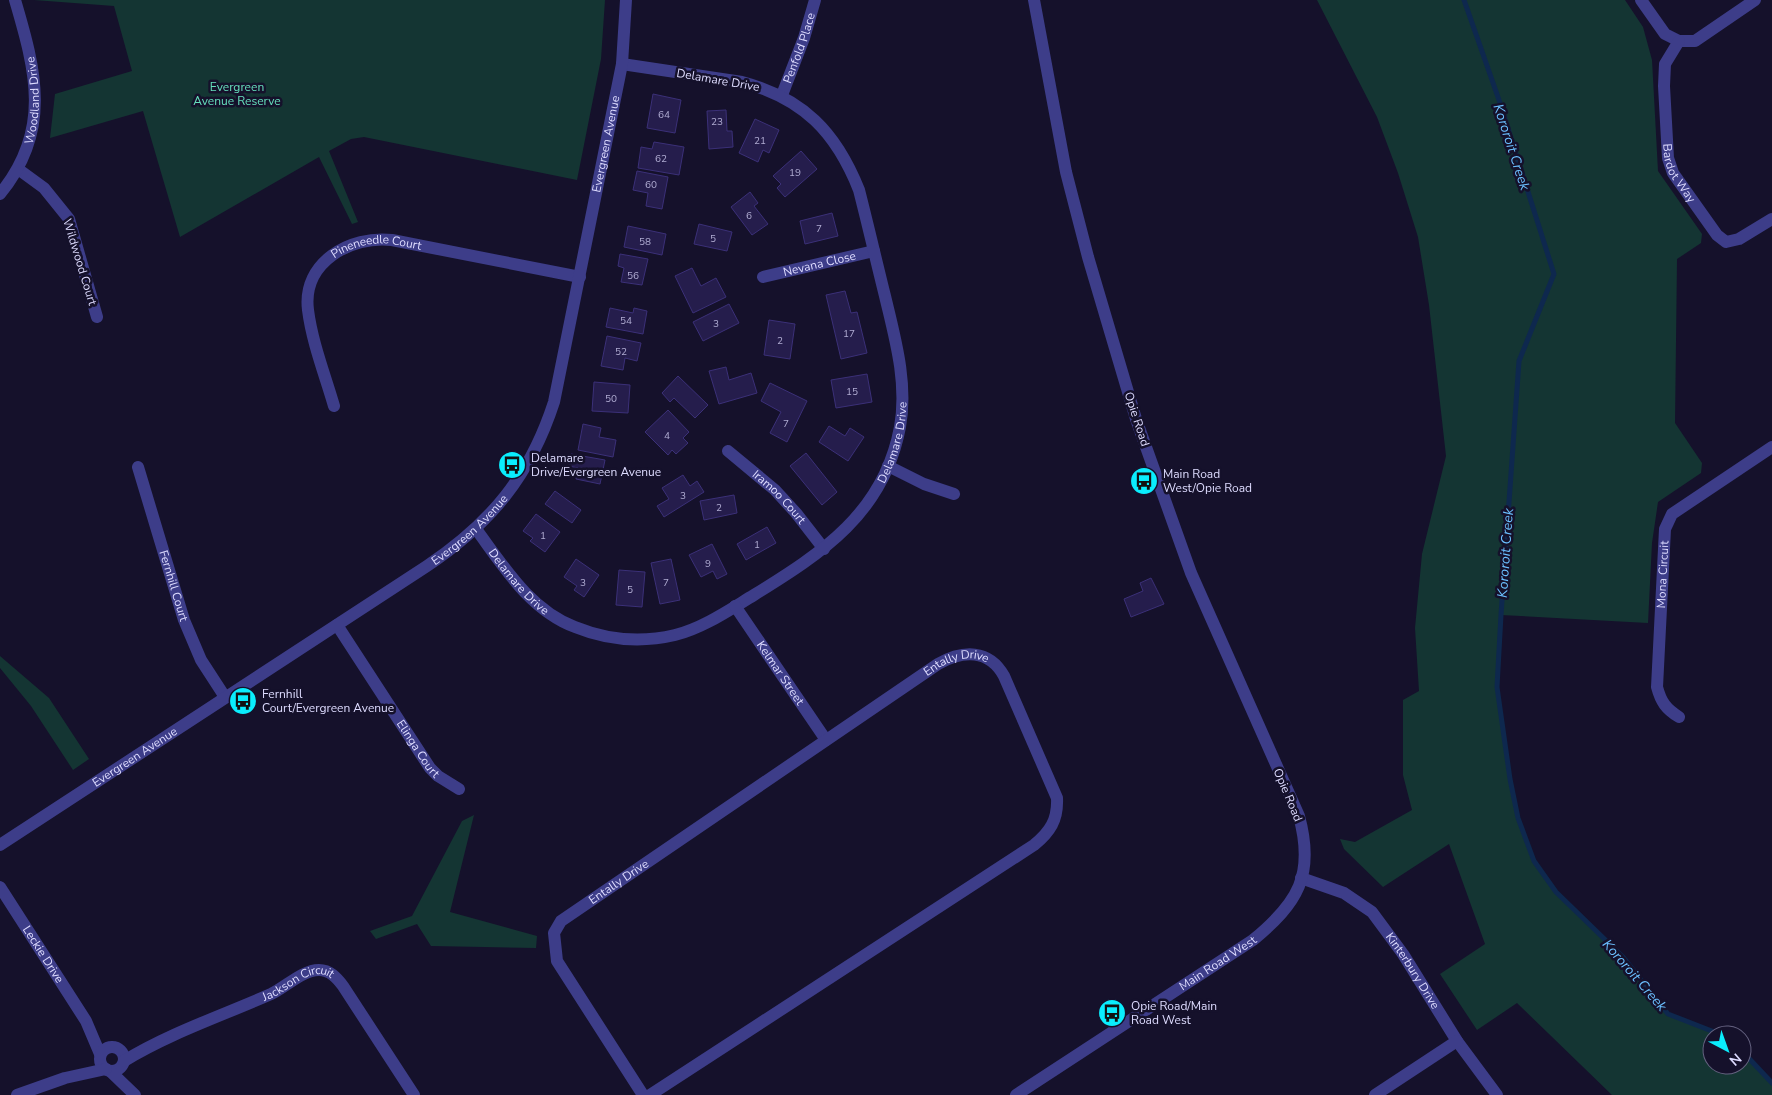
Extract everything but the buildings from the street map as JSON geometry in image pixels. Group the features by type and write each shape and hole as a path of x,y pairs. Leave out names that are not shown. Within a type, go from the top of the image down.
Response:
{"street":[{"name":"Woodland Drive","path":"0,194 18,169 26,153 31,136 36,94 32,61 15,0"},
{"name":"Evergreen Avenue","path":"0,845 455,547 497,507 516,482 546,426 560,376 622,64 626,0"},
{"name":"Penfold Place","path":"782,95 804,38 815,0"},
{"name":"Opie Road","path":"1034,0 1066,172 1118,363 1142,437 1191,573 1298,816 1305,846 1305,861 1301,878"},
{"path":"1641,0 1665,34 1679,41 1694,41 1755,0"},
{"name":"Bardot Way","path":"1679,41 1665,64 1664,86 1668,158 1673,173 1717,235 1726,242 1739,239 1772,218"},
{"name":"Delamare Drive","path":"476,529 518,585 548,613 573,627 593,633 632,640 674,635 692,630 735,606 824,549 860,514 875,493 888,466 900,427 903,398 901,366 859,190 849,164 836,142 820,124 782,95 742,82 622,64"},
{"name":"Wildwood Court","path":"18,169 44,188 69,219 97,317"},
{"name":"Pineneedle Court","path":"334,406 308,308 314,279 321,266 340,248 366,239 392,240 580,277"},
{"name":"Nevana Close","path":"763,278 874,251"},
{"name":"Mona Circuit","path":"1679,717 1668,711 1661,700 1657,687 1665,529 1672,514 1772,447"},
{"name":"Iramoo Court","path":"728,451 775,490 824,549"},
{"path":"888,466 924,484 954,494"},
{"name":"Fernhill Court","path":"138,467 184,620 201,660 225,697"},
{"name":"Kelmar Street","path":"735,606 826,740"},
{"name":"Elinga Court","path":"337,625 430,768 442,779 459,788"},
{"name":"Entally Drive","path":"643,1095 557,961 554,944 557,926 575,909 938,664 962,654 977,654 996,664 1004,676 1057,798 1056,818 1049,831 1034,845 650,1095"},
{"name":"Kinterbury Drive","path":"1301,878 1344,893 1372,912 1403,954 1457,1040 1497,1095"},
{"name":"Main Road West","path":"1016,1095 1253,940 1280,917 1290,905 1301,878"},
{"name":"Leckie Drive","path":"0,887 86,1021 100,1055"},
{"name":"Jackson Circuit","path":"120,1055 272,993 305,973 320,970 333,975 343,986 414,1095"},
{"name":"Leckie Drive","path":"86,1021 120,1055 135,1095"},
{"path":"1375,1095 1457,1040"},
{"path":"17,1095 65,1078 118,1069 120,1055 106,1048 100,1055 65,1078"},
{"path":"100,1055 101,1064 108,1070"},
{"name":"Leckie Drive","path":"108,1070 135,1095"}],"green space":[{"name":"Evergreen Avenue Reserve","path":"34,0 605,0 601,59 577,180 364,137 351,139 329,151 358,222 352,224 319,157 180,237 143,111 50,138 55,94 132,71 114,6"},
{"path":"1317,0 1625,0 1643,27 1652,60 1658,171 1702,234 1701,243 1677,259 1675,423 1702,463 1701,473 1658,502 1652,543 1648,623 1501,615 1497,687 1515,803 1534,861 1556,892 1623,957 1668,1014 1702,1027 1702,1075 1752,1075 1752,1062 1772,1083 1772,1095 1612,1095 1517,1003 1477,1030 1440,974 1485,944 1449,844 1383,887 1344,849 1340,839 1355,842 1412,810 1403,775 1403,700 1419,691 1415,628 1422,554 1446,456 1429,305 1418,237 1398,173 1377,117"},
{"path":"0,656 49,698 89,759 73,770 31,706 0,668"},
{"path":"474,815 450,912 537,936 536,948 431,946 417,924 376,939 370,931 412,916 462,821"}],"waterway":[{"name":"Kororoit Creek","path":"1464,0 1499,100 1554,274 1519,361 1501,615 1497,687 1510,779 1518,818 1534,861 1556,892 1623,957 1668,1014 1702,1027"},
{"name":"Kororoit Creek","path":"1752,1062 1772,1083"}],"place":[{"name":"Delamare Drive/Evergreen Avenue","path":"512,465"},
{"name":"Main Road West/Opie Road","path":"1144,481"},
{"name":"Fernhill Court/Evergreen Avenue","path":"243,701"},
{"name":"Opie Road/Main Road West","path":"1112,1013"}]}
